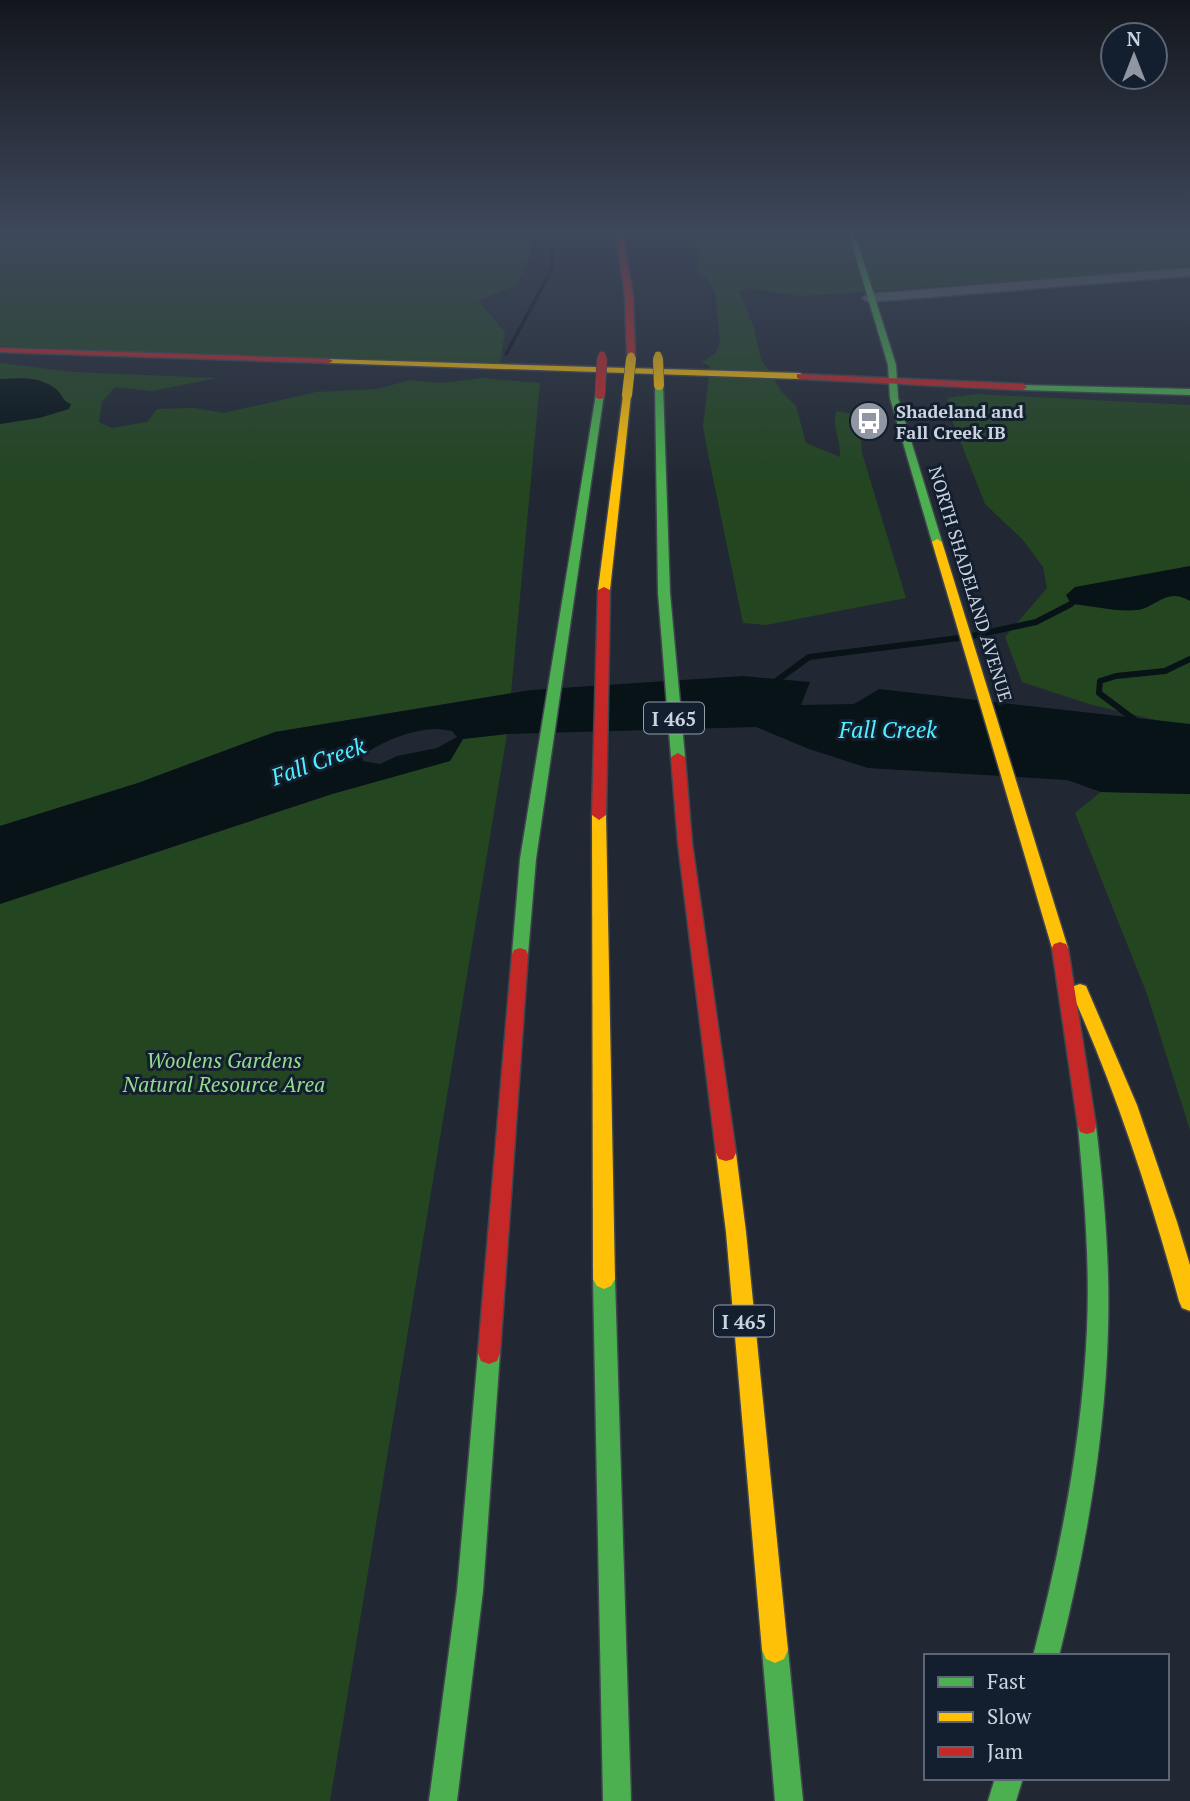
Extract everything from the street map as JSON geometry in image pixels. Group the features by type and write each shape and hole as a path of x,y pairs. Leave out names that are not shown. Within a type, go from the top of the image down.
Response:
{"main road":[{"path":"617,1801 605,1380 599,787 603,598 628,395 631,356 630,315"},
{"name":"NORTH SHADELAND AVENUE","path":"875,315 892,365 898,411 1060,948"},
{"name":"I 465","path":"657,348 664,593 685,843 736,1232 789,1801"},
{"path":"443,1801 470,1591 528,859 600,394 603,349"},
{"path":"0,350 892,381 940,386 1190,392"},
{"path":"577,536 583,547 586,563 584,605"},
{"path":"583,753 599,787"},
{"path":"1060,948 1114,1063 1171,1233 1190,1301"},
{"path":"1047,1654 1085,1475 1096,1400 1099,1319 1099,1259 1091,1151 1060,948"},
{"path":"1002,1801 1008,1780"}],"green space":[{"path":"0,315 490,315 505,332 499,368 0,346"},
{"path":"718,315 749,315 761,359 782,392 796,406 806,443 840,457 836,411 860,415 862,453 906,598 766,625 743,623 703,426 710,366 702,362 715,354 720,343"},
{"path":"0,363 73,372 217,378 152,391 115,387 102,402 99,422 112,428 147,422 157,409 194,408 224,413 316,392 377,389 410,380 441,383 482,378 540,383 511,693 275,732 138,783 0,826"},
{"path":"976,394 1190,405 1190,728 1089,704 1022,682 1005,637 1047,588 1043,567 1023,540 985,504 952,420 947,398"},
{"name":"Woolens Gardens Natural Resource Area","path":"507,734 330,1801 0,1801 0,904 332,794 450,761 463,739"},
{"path":"1101,792 1190,794 1190,1130 1147,994 1075,813"}],"water":[{"path":"0,379 43,382 56,389 71,404 69,409 39,418 0,424"},
{"path":"1190,566 1190,601 1175,596 1138,610 1121,610 1071,604 1066,595 1075,587"},
{"name":"Fall Creek","path":"743,676 810,682 801,705 854,704 879,689 1190,724 1190,794 1101,792 1067,780 868,768 809,749 756,727 507,734 463,739 450,761 332,794 0,904 0,826 138,783 275,732 531,690","holes":["439,729 452,731 457,737 437,748 397,756 380,764 363,761 362,756 399,736"]}],"waterway":[{"path":"506,354 527,315"},
{"path":"972,636 1036,622 1071,604"},
{"path":"772,684 809,657 959,638"},
{"path":"1138,729 1135,720 1099,693 1100,681 1116,676 1165,671 1190,659"}],"traffic: fast":[{"path":"877,315 892,365 894,398 937,542"},
{"path":"659,385 664,593 678,757"},
{"path":"1023,387 1190,392"},
{"path":"520,954 528,859 600,394"},
{"path":"1047,1654 1076,1525 1094,1393 1098,1261 1087,1126"},
{"path":"604,1279 617,1801"},
{"path":"443,1801 470,1591 489,1353"},
{"path":"775,1650 789,1801"},
{"path":"1002,1801 1008,1780"}],"traffic: slow":[{"path":"658,355 659,385"},
{"path":"627,395 631,356"},
{"path":"329,361 800,376"},
{"path":"604,590 627,395"},
{"path":"937,542 1060,948"},
{"path":"599,815 604,1279"},
{"path":"1080,991 1113,1066 1141,1143 1190,1301"},
{"path":"726,1153 736,1232 775,1650"}],"traffic: jam":[{"path":"630,315 631,356"},
{"path":"0,350 329,361"},
{"path":"600,394 602,355"},
{"path":"800,376 1023,387"},
{"path":"599,815 604,590"},
{"path":"678,757 685,843 726,1153"},
{"path":"1060,948 1087,1126"},
{"path":"489,1353 520,954"}],"place":[{"name":"Shadeland and Fall Creek IB","path":"869,421"}]}
